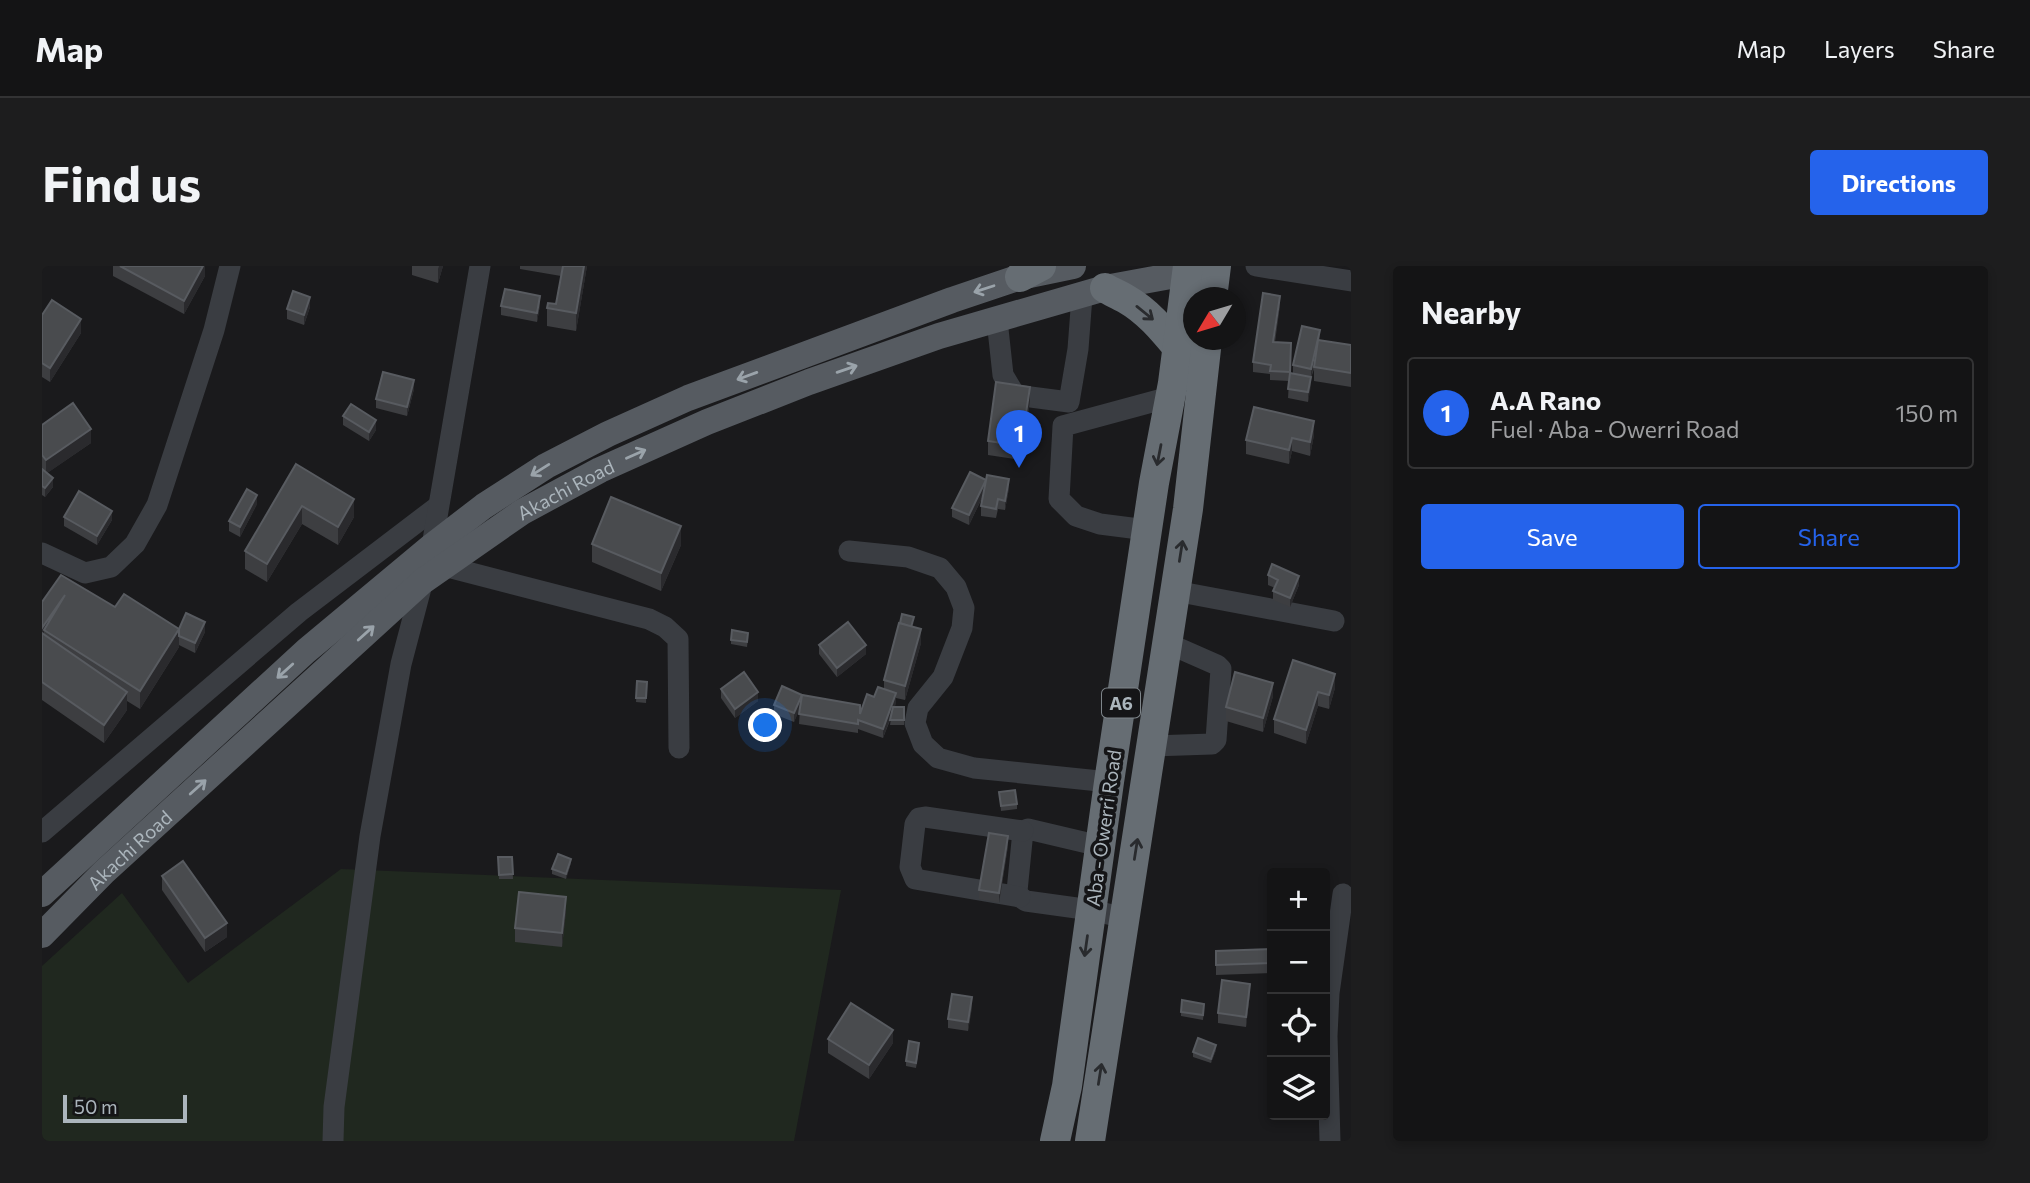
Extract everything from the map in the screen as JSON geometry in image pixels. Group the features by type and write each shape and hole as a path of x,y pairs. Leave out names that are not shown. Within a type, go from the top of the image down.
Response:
{"highway":[{"name":"Aba - Owerri Road","path":"1055,1141 1067,1086 1109,782 1177,347 1204,276"},
{"path":"1093,292 1127,299 1155,321 1177,347"},
{"name":"Aba - Owerri Road","path":"1090,1141 1188,509 1207,350"}],"main road":[{"name":"Akachi Road","path":"42,935 104,873 433,564 484,506 546,466 619,429 700,394 1031,272 1073,266"},
{"name":"Akachi Road","path":"42,894 277,678 433,564 600,470 707,422 808,382 913,346 1093,292 1204,276"}],"street":[{"path":"42,553 85,573 111,567 135,544 157,505 214,330 230,266"},
{"path":"333,1141 334,1107 370,836 401,664 433,564 437,507 480,266"},
{"path":"1256,266 1351,281"},
{"path":"1093,292 1078,349 1063,426 1059,499 1076,516 1100,524 1147,530"},
{"path":"998,320 1003,375 1015,395 1069,402"},
{"path":"1063,426 1170,397"},
{"path":"42,832 299,612 437,507"},
{"path":"849,551 908,557 940,568 956,587 964,608 962,628 943,677 918,708 915,723 923,744 938,758 974,768 1109,782"},
{"path":"433,564 649,619 665,626 678,639 678,748"},
{"path":"1175,591 1334,621"},
{"path":"1152,746 1212,744 1216,740 1221,669 1167,643"},
{"path":"1100,846 1028,829 1023,831 925,817 919,818 915,824 910,867 915,879 1125,918"},
{"path":"1020,897 1017,891 1023,831"},
{"path":"1330,1141 1327,1036 1329,993 1343,894"}],"shaded area":[{"path":"341,869 841,890 794,1141 42,1141 42,966 122,893 188,983"}],"building":[{"path":"120,266 203,266 184,301"},
{"path":"563,266 584,266 576,313 547,308 548,303 556,304"},
{"path":"505,289 540,296 537,313 501,306"},
{"path":"293,291 310,297 304,315 287,309"},
{"path":"1263,293 1280,296 1273,342 1291,343 1290,372 1270,371 1271,365 1253,362"},
{"path":"52,300 81,319 50,368 42,363 42,315"},
{"path":"1302,326 1320,330 1311,369 1293,365"},
{"path":"1318,340 1351,345 1351,373 1314,367"},
{"path":"383,372 414,380 407,407 376,399"},
{"path":"1290,373 1311,377 1308,392 1288,389"},
{"path":"996,382 1030,387 1021,446 988,441"},
{"path":"73,403 91,429 46,460 42,455 42,425"},
{"path":"351,404 376,420 369,432 343,416"},
{"path":"1254,407 1314,421 1310,442 1292,438 1289,450 1246,440"},
{"path":"296,464 354,499 338,527 302,506 267,564 245,551"},
{"path":"42,469 53,478 45,488 42,486"},
{"path":"970,472 986,480 969,515 952,508"},
{"path":"987,475 1009,479 1005,501 998,499 996,509 981,506"},
{"path":"247,489 257,495 240,527 229,521"},
{"path":"79,491 112,511 97,536 64,517"},
{"path":"611,497 681,526 661,573 592,544"},
{"path":"1272,564 1299,576 1290,598 1273,591 1278,580 1268,575"},
{"path":"61,575 115,607 124,594 179,629 140,691 44,630 65,595 42,628 42,602"},
{"path":"186,613 205,622 195,643 179,636"},
{"path":"902,614 914,617 911,627 900,623"},
{"path":"848,622 866,645 837,668 819,645"},
{"path":"899,623 921,629 905,686 884,680"},
{"path":"732,630 748,633 747,642 731,640"},
{"path":"42,633 127,692 104,725 42,682"},
{"path":"1293,660 1335,674 1329,695 1318,692 1306,730 1274,719"},
{"path":"744,672 758,692 735,709 721,689"},
{"path":"1235,672 1273,683 1263,718 1226,707"},
{"path":"637,681 647,682 646,698 636,698"},
{"path":"782,686 802,695 794,713 774,705"},
{"path":"878,687 896,693 883,729 858,720 858,724 799,714 802,695 860,705 860,714 867,694 874,697"},
{"path":"893,707 904,707 904,720 890,720"},
{"path":"1015,790 1017,804 1001,806 999,792"},
{"path":"989,833 1008,836 999,893 979,890"},
{"path":"558,854 571,859 566,874 552,869"},
{"path":"498,857 512,857 513,874 499,875"},
{"path":"183,861 227,923 205,938 162,876"},
{"path":"519,892 566,897 562,933 515,928"},
{"path":"1267,949 1267,963 1216,965 1216,951"},
{"path":"1222,980 1250,984 1246,1017 1218,1013"},
{"path":"952,994 972,997 968,1022 948,1019"},
{"path":"1182,1000 1204,1004 1203,1015 1181,1012"},
{"path":"851,1003 893,1030 869,1065 828,1039"},
{"path":"1198,1038 1216,1045 1211,1059 1193,1052"},
{"path":"909,1041 919,1043 916,1063 906,1061"}],"place":[{"name":"A.A Rano","path":"1019,468"}]}
